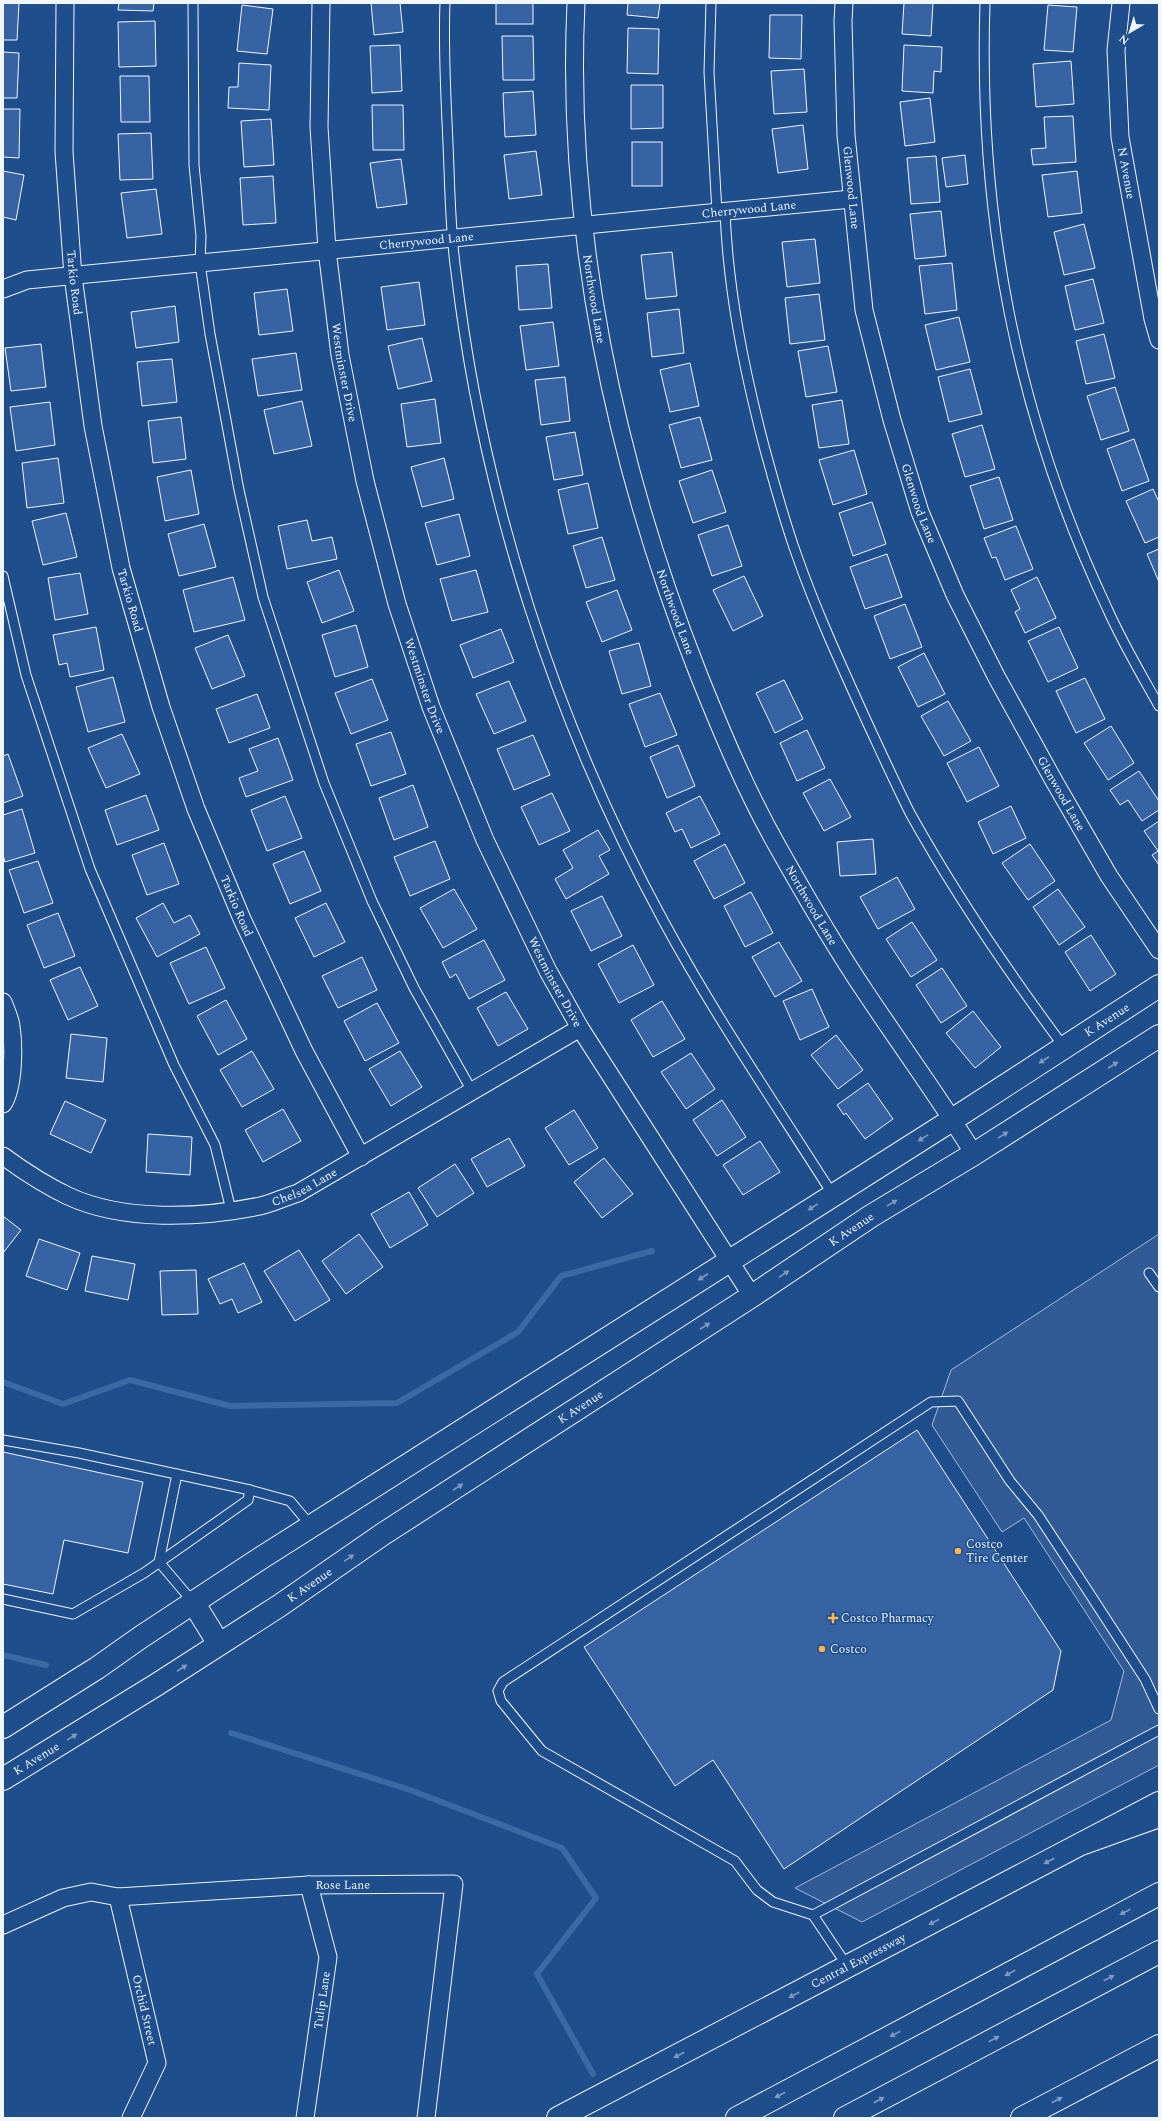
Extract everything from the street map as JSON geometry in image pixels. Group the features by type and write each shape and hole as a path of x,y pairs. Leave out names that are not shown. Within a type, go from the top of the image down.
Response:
{"main road":[{"name":"K Avenue","path":"3,1727 96,1668 193,1602 952,1120 1159,986"},
{"name":"K Avenue","path":"3,1779 220,1644 384,1534 752,1296 871,1216 974,1154 1159,1036"},
{"path":"193,1602 220,1644"},
{"name":"Central Expressway","path":"558,2118 1159,1803"},
{"path":"1084,1843 1159,1816"},
{"path":"737,2118 1159,1894"},
{"path":"845,2118 1159,1952"},
{"path":"1022,2118 1159,2046"}],"street":[{"name":"Tarkio Road","path":"65,3 64,152 73,276 93,426 121,568 161,707 196,809 242,919 304,1051 361,1157"},
{"name":"Westminster Drive","path":"321,3 319,127 328,250 340,355 365,481 397,604 431,707 485,840 548,971 580,1028 728,1261 752,1296"},
{"name":"Northwood Lane","path":"576,3 577,149 583,225 603,357 631,478 672,608 723,736 778,847 864,990 974,1154"},
{"name":"Glenwood Lane","path":"844,3 846,135 851,199 864,310 892,420 920,512 954,595 996,676 1054,781 1106,869 1159,950"},
{"name":"N Avenue","path":"1121,3 1116,50 1120,137 1153,319 1159,340"},
{"name":"Cherrywood Lane","path":"3,289 27,280 851,199"},
{"path":"3,1002 11,1026 12,1066 6,1098 3,1104"},
{"name":"Chelsea Lane","path":"3,1156 68,1196 101,1207 148,1215 205,1214 261,1206 298,1193 580,1028"},
{"name":"Rose Lane","path":"3,1925 63,1898 91,1892 118,1897 308,1885 454,1884 426,2118"},
{"name":"Tulip Lane","path":"305,2118 328,1958 308,1885"},
{"name":"Orchid Street","path":"118,1897 156,2063 131,2118"}],"lane":[{"path":"193,3 194,165 201,236 200,263 210,334 239,490 264,597 324,783 372,901 414,988 472,1091"},
{"path":"445,3 445,75 455,268 463,328 497,496 544,650 587,763 640,876 689,966 833,1195"},
{"path":"711,3 710,72 721,211 727,260 754,407 778,497 797,556 845,675 911,814 951,882 1014,978 1064,1047"},
{"path":"985,3 983,63 984,112 991,203 999,261 1022,369 1056,483 1082,551 1107,609 1159,706"},
{"path":"3,576 26,675 90,869 174,1066 215,1145 231,1210"},
{"path":"1149,1273 1159,1287"},
{"path":"848,1967 813,1915 773,1902 757,1890 735,1861 542,1751 501,1700 498,1690 503,1682 931,1402 958,1401 1010,1481 1038,1515 1081,1580 1145,1679 1159,1709"},
{"path":"3,1440 79,1453 250,1490 290,1501 312,1527"},
{"path":"160,1562 177,1474"},
{"path":"3,1599 73,1614 160,1562 248,1500 250,1490"},
{"path":"160,1562 193,1602"},
{"path":"813,1915 1159,1730"}],"shaded area":[{"path":"1159,1234 1159,1765 862,1922 795,1888 1111,1720 1124,1671 1024,1518 1002,1532 932,1425 951,1370"}],"building":[{"path":"3,3 19,3 17,40 3,40"},
{"path":"119,3 154,3 153,11 118,10"},
{"path":"371,3 400,3 403,32 374,35"},
{"path":"496,3 533,3 533,24 496,24"},
{"path":"628,3 660,3 658,18 627,15"},
{"path":"904,3 933,3 931,36 902,34"},
{"path":"242,5 273,9 267,54 237,51"},
{"path":"1048,5 1077,7 1073,52 1044,50"},
{"path":"770,15 802,15 801,59 769,58"},
{"path":"155,21 156,66 119,67 118,22"},
{"path":"628,28 659,29 658,74 627,73"},
{"path":"502,36 533,36 534,80 503,80"},
{"path":"400,45 402,91 372,93 370,46"},
{"path":"904,45 942,47 941,72 934,71 933,93 902,91"},
{"path":"3,52 19,53 17,98 3,98"},
{"path":"1071,61 1074,104 1036,107 1033,64"},
{"path":"239,63 271,65 269,110 228,108 229,87 238,87"},
{"path":"804,69 807,112 774,114 771,71"},
{"path":"120,76 149,76 150,122 121,122"},
{"path":"631,85 663,85 663,128 631,129"},
{"path":"533,91 536,135 505,137 503,93"},
{"path":"930,98 935,142 905,146 900,102"},
{"path":"372,105 403,105 404,150 373,150"},
{"path":"3,109 20,109 19,158 3,157"},
{"path":"1073,116 1076,162 1033,165 1031,149 1046,148 1044,117"},
{"path":"271,119 274,165 244,167 241,121"},
{"path":"803,125 808,169 778,173 772,129"},
{"path":"151,133 153,179 120,180 118,134"},
{"path":"632,142 662,142 662,186 632,186"},
{"path":"536,151 542,195 509,199 504,155"},
{"path":"965,155 968,184 946,187 942,158"},
{"path":"936,156 940,202 911,204 907,158"},
{"path":"401,159 407,204 377,208 370,163"},
{"path":"3,171 24,175 16,220 3,217"},
{"path":"1077,171 1082,213 1048,217 1042,175"},
{"path":"273,176 276,223 243,225 240,178"},
{"path":"156,189 162,234 127,238 121,193"},
{"path":"941,211 946,256 915,259 910,214"},
{"path":"1084,224 1095,268 1064,275 1054,232"},
{"path":"815,239 820,283 787,287 782,242"},
{"path":"672,252 677,296 646,299 641,255"},
{"path":"952,263 957,310 925,314 919,266"},
{"path":"548,264 552,308 519,310 516,266"},
{"path":"1093,279 1104,323 1075,330 1065,286"},
{"path":"419,282 425,325 387,330 381,287"},
{"path":"287,289 293,331 259,335 254,293"},
{"path":"819,294 825,340 790,344 785,298"},
{"path":"175,306 179,342 136,348 131,312"},
{"path":"679,309 684,353 652,357 647,313"},
{"path":"959,317 970,362 936,370 925,325"},
{"path":"553,322 559,366 526,370 520,326"},
{"path":"1104,334 1115,378 1086,384 1076,341"},
{"path":"422,338 432,381 398,389 388,346"},
{"path":"41,344 46,387 11,391 5,348"},
{"path":"828,346 837,392 806,397 798,351"},
{"path":"296,353 302,390 258,396 252,359"},
{"path":"172,359 177,402 142,406 137,362"},
{"path":"690,363 699,406 670,412 660,370"},
{"path":"970,369 982,414 949,422 938,377"},
{"path":"565,377 570,421 541,425 535,380"},
{"path":"1115,387 1129,431 1101,440 1087,396"},
{"path":"435,399 441,443 407,447 401,404"},
{"path":"842,400 849,444 819,448 812,405"},
{"path":"302,401 312,446 274,454 264,410"},
{"path":"50,402 55,445 16,451 10,407"},
{"path":"181,417 186,459 153,463 148,421"},
{"path":"700,417 712,460 681,468 669,425"},
{"path":"982,425 995,469 965,477 952,434"},
{"path":"575,432 583,475 554,480 546,437"},
{"path":"1134,439 1149,481 1122,491 1107,449"},
{"path":"854,450 867,494 833,505 819,460"},
{"path":"58,458 64,503 27,508 22,463"},
{"path":"444,458 454,499 422,507 411,467"},
{"path":"191,470 199,514 165,521 157,477"},
{"path":"712,470 726,512 693,523 679,481"},
{"path":"999,477 1013,520 984,529 970,486"},
{"path":"588,483 598,528 568,534 558,490"},
{"path":"1153,489 1159,502 1159,537 1145,543 1126,501"},
{"path":"872,502 886,544 853,556 839,513"},
{"path":"66,513 77,557 43,565 32,521"},
{"path":"459,514 470,556 437,565 425,523"},
{"path":"307,520 312,541 332,537 337,559 287,569 278,526"},
{"path":"204,524 216,567 179,576 168,534"},
{"path":"728,525 742,566 712,576 698,535"},
{"path":"1016,526 1033,569 1005,580 996,557 992,558 984,538"},
{"path":"602,537 615,580 586,588 573,546"},
{"path":"1159,549 1159,582 1147,554"},
{"path":"887,554 902,597 865,609 850,567"},
{"path":"339,570 354,611 322,623 307,582"},
{"path":"476,570 488,612 452,621 440,579"},
{"path":"80,573 88,614 55,620 48,578"},
{"path":"744,576 763,616 733,631 713,590"},
{"path":"233,577 245,620 194,632 183,590"},
{"path":"1037,577 1056,618 1025,633 1015,612 1020,609 1011,590"},
{"path":"617,590 632,630 602,642 586,602"},
{"path":"905,604 922,647 890,659 874,616"},
{"path":"356,625 368,667 335,677 322,635"},
{"path":"96,627 104,670 70,677 67,663 59,665 53,635"},
{"path":"1059,627 1078,668 1048,682 1028,641"},
{"path":"501,629 514,662 473,678 460,645"},
{"path":"228,635 245,676 212,689 195,648"},
{"path":"639,643 651,686 622,694 609,651"},
{"path":"924,653 945,694 918,707 898,667"},
{"path":"113,677 125,722 88,732 76,687"},
{"path":"1085,678 1105,719 1076,733 1056,691"},
{"path":"372,679 388,720 351,734 335,693"},
{"path":"784,680 803,719 775,733 756,693"},
{"path":"509,681 526,721 494,734 476,694"},
{"path":"660,693 677,735 645,747 629,704"},
{"path":"257,694 270,728 229,743 216,709"},
{"path":"948,701 971,741 944,756 921,716"},
{"path":"1111,726 1134,763 1108,780 1084,743"},
{"path":"807,730 825,768 797,781 780,743"},
{"path":"391,732 406,774 371,786 356,744"},
{"path":"122,734 140,774 106,788 88,748"},
{"path":"533,735 550,775 514,790 497,749"},
{"path":"278,738 293,780 246,797 239,778 258,771 249,749"},
{"path":"678,745 695,786 667,798 650,757"},
{"path":"979,747 999,786 967,802 947,763"},
{"path":"8,754 23,796 3,803 3,756"},
{"path":"1139,771 1159,801 1159,810 1142,821 1128,800 1120,805 1110,790"},
{"path":"830,779 851,817 824,831 803,793"},
{"path":"413,785 428,827 394,840 379,798"},
{"path":"552,793 570,831 539,845 521,807"},
{"path":"146,795 159,830 117,845 105,810"},
{"path":"285,796 302,838 267,851 251,810"},
{"path":"700,796 720,834 691,848 682,829 675,832 666,813"},
{"path":"1011,806 1026,838 993,854 978,822"},
{"path":"22,809 35,853 5,862 3,855 3,815"},
{"path":"1159,821 1159,865 1152,855 1158,851 1144,831"},
{"path":"598,830 610,850 599,856 609,874 566,899 555,879 573,868 563,850"},
{"path":"873,839 876,874 840,876 837,842"},
{"path":"435,841 450,879 410,896 394,857"},
{"path":"164,843 179,884 147,895 132,855"},
{"path":"725,844 745,883 714,899 694,861"},
{"path":"1030,844 1055,881 1028,900 1002,863"},
{"path":"304,851 321,891 290,904 273,864"},
{"path":"38,861 53,903 24,913 9,870"},
{"path":"897,877 915,909 878,929 860,897"},
{"path":"454,889 477,929 443,948 420,908"},
{"path":"1058,889 1085,927 1059,945 1033,907"},
{"path":"751,892 773,933 745,947 724,906"},
{"path":"602,896 622,936 591,951 571,911"},
{"path":"163,903 174,923 190,915 200,934 157,957 136,918"},
{"path":"326,903 345,942 314,957 295,918"},
{"path":"58,913 75,956 44,968 27,925"},
{"path":"912,922 937,960 911,977 886,939"},
{"path":"1091,935 1116,974 1090,991 1065,952"},
{"path":"484,940 505,980 469,999 456,974 450,978 442,962"},
{"path":"779,942 802,981 775,997 752,957"},
{"path":"633,945 654,985 619,1003 598,964"},
{"path":"206,947 225,988 189,1004 170,963"},
{"path":"362,957 377,990 338,1008 322,976"},
{"path":"80,967 98,1006 68,1020 50,980"},
{"path":"942,968 967,1006 941,1023 916,985"},
{"path":"812,989 829,1027 800,1040 783,1001"},
{"path":"506,992 528,1029 498,1046 477,1008"},
{"path":"226,1000 247,1039 218,1055 197,1016"},
{"path":"662,1001 685,1039 653,1057 631,1020"},
{"path":"377,1003 399,1043 365,1061 344,1021"},
{"path":"973,1011 1001,1047 975,1068 946,1033"},
{"path":"71,1034 107,1038 103,1082 66,1078"},
{"path":"836,1035 863,1070 838,1089 811,1055"},
{"path":"252,1051 274,1089 242,1107 220,1070"},
{"path":"400,1051 422,1087 391,1106 369,1069"},
{"path":"691,1053 715,1089 686,1109 661,1072"},
{"path":"868,1083 893,1119 865,1139 846,1113 844,1115 837,1105"},
{"path":"722,1100 746,1137 717,1156 693,1120"},
{"path":"65,1101 106,1120 91,1153 50,1134"},
{"path":"283,1109 301,1141 263,1162 245,1130"},
{"path":"574,1110 598,1148 569,1165 545,1128"},
{"path":"148,1134 192,1137 190,1175 146,1172"},
{"path":"509,1138 525,1166 487,1187 471,1159"},
{"path":"760,1141 780,1172 743,1195 723,1165"},
{"path":"604,1158 633,1194 602,1218 574,1182"},
{"path":"455,1164 474,1193 437,1217 418,1188"},
{"path":"409,1192 428,1225 390,1248 371,1214"},
{"path":"3,1216 21,1230 3,1253"},
{"path":"359,1234 383,1267 346,1294 322,1261"},
{"path":"39,1239 80,1253 67,1290 26,1276"},
{"path":"299,1250 330,1300 295,1321 264,1271"},
{"path":"92,1256 135,1264 128,1300 85,1291"},
{"path":"244,1263 262,1302 238,1313 232,1299 220,1304 208,1279"},
{"path":"196,1270 198,1314 162,1315 160,1271"},
{"name":"Costco","path":"917,1430 1061,1651 1053,1690 784,1869 713,1760 675,1786 584,1647"},
{"path":"3,1452 143,1482 128,1553 64,1540 53,1594 3,1584"}],"waterway":[{"path":"3,1382 63,1404 130,1380 230,1406 397,1403 518,1332 561,1276 652,1251"},
{"path":"3,1655 46,1665"},
{"path":"231,1733 410,1790 562,1848 596,1898 537,1974 593,2074"}],"place":[{"name":"Costco Tire Center","path":"958,1551"},
{"name":"Costco Pharmacy","path":"833,1618"},
{"name":"Costco","path":"822,1649"}]}
